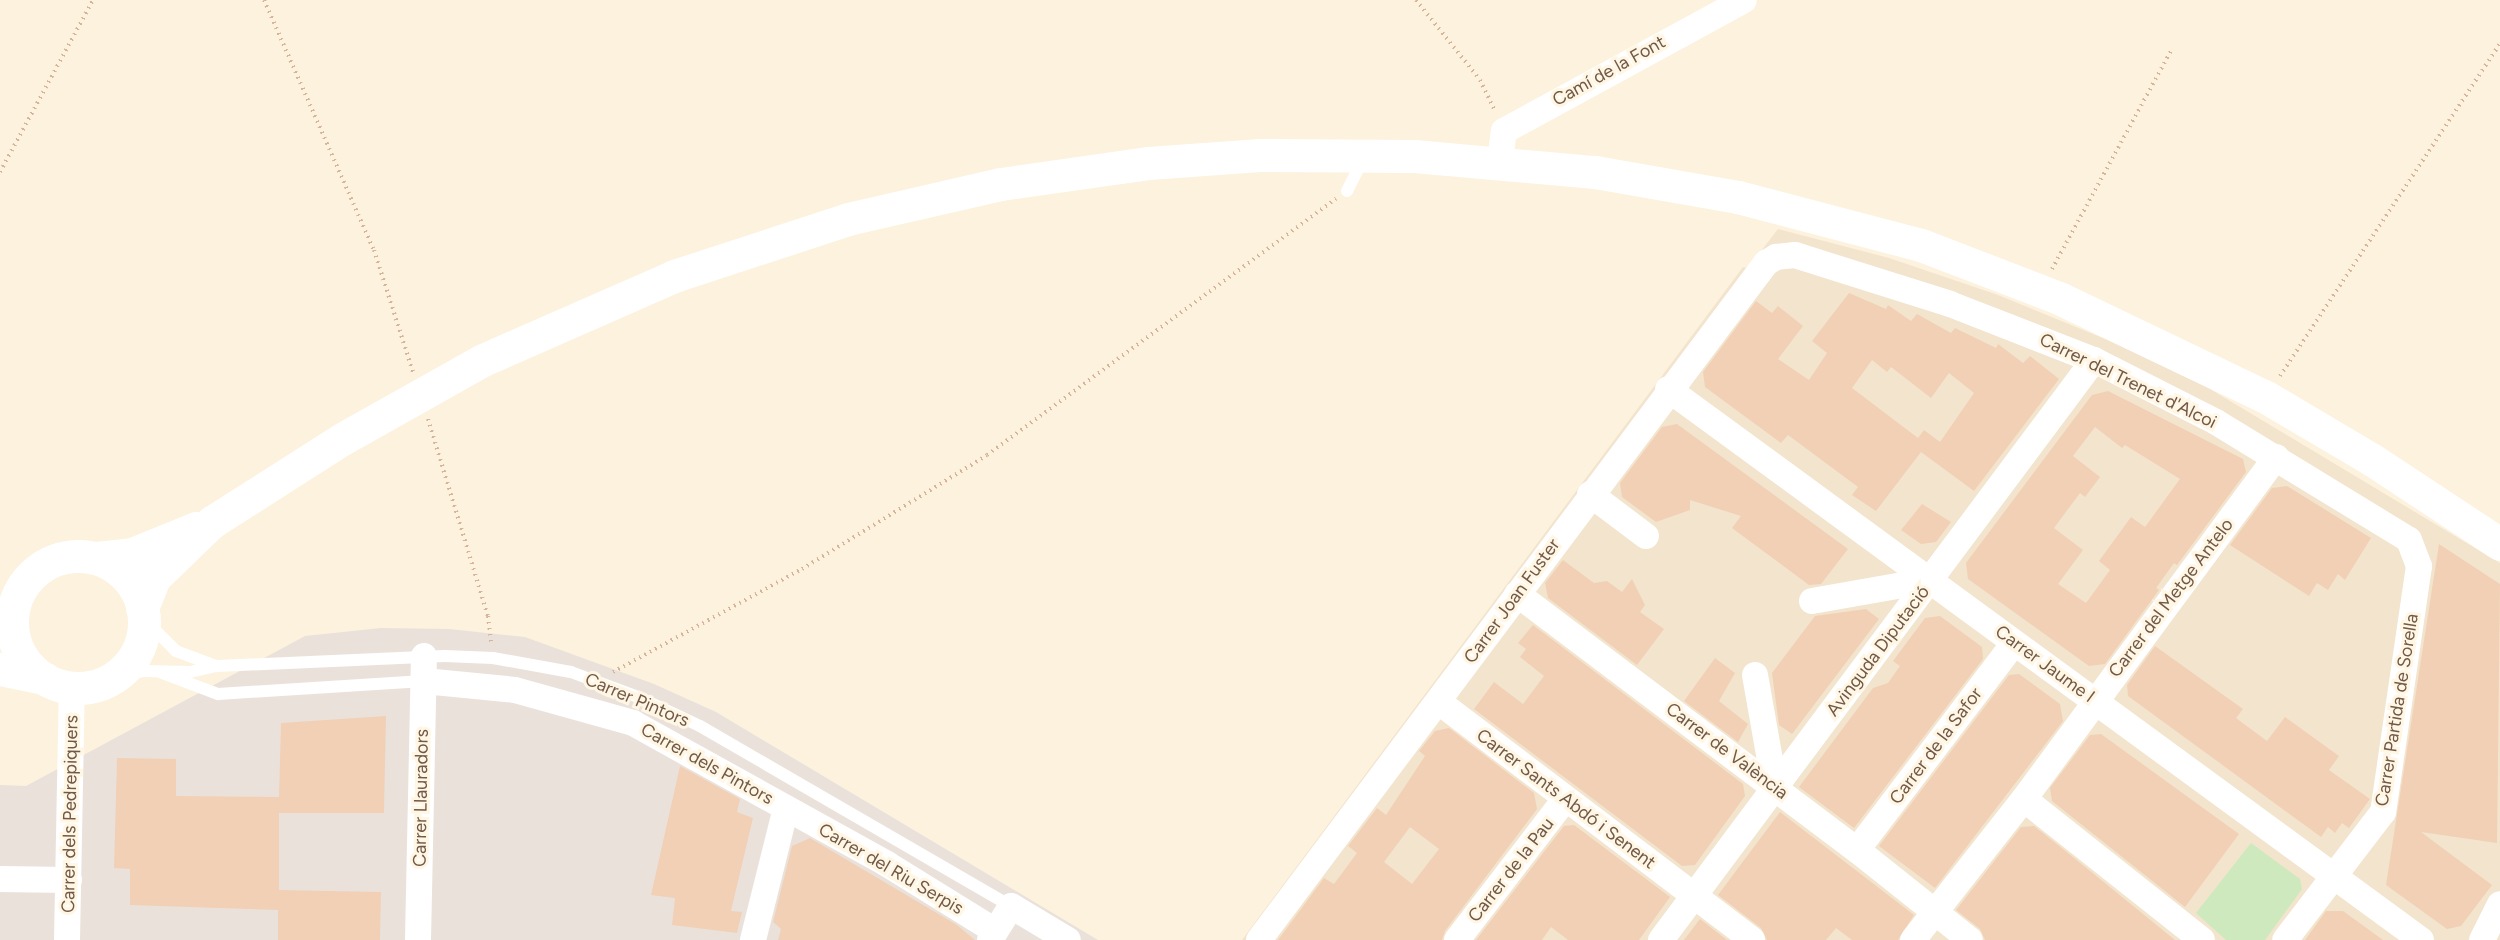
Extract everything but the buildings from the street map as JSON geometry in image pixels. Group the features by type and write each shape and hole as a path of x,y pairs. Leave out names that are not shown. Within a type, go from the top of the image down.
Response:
{"main road":[{"path":"58,683 26,663 17,648 7,609 24,583 40,567 61,557 96,558 132,554 212,522 421,395 515,345 674,276 848,219 1001,184 1100,168 1210,157 1366,154 1502,146 1787,208 1921,245 2040,290 2266,397 2380,465 2500,544"},
{"path":"143,613 154,578 212,522"},
{"path":"0,669 58,683 91,687 113,677 135,656 143,634 143,613 137,591 124,573 96,558"}],"street":[{"name":"Camí de la Font","path":"1502,146 1744,0"},
{"name":"Carrer del Trenet d'Alcoi","path":"1766,263 1776,257 1795,255 1950,304 2094,360 2276,457 2409,540 2419,566"},
{"name":"Carrer Joan Fuster","path":"1259,940 1439,702 1668,389 1766,263"},
{"name":"Avinguda Diputació","path":"1660,940 2094,360"},
{"name":"Carrer Jaume I","path":"1668,389 2334,874 2421,940"},
{"name":"Carrer del Metge Antelo","path":"1913,940 2024,799 2276,457"},
{"path":"1590,494 1646,536"},
{"name":"Carrer Partida de Sorella","path":"2285,940 2383,812 2419,566"},
{"path":"1812,601 1931,580"},
{"name":"Carrer de València","path":"1517,594 1936,910 1970,940"},
{"name":"Carrer de la Safor","path":"1857,850 2014,643"},
{"name":"Carrer dels Pintors","path":"424,668 596,710 670,741 786,808 753,940"},
{"name":"Carrer Llauradors","path":"418,940 424,668"},
{"path":"1755,675 1775,788"},
{"name":"Carrer dels Pedrepiquers","path":"58,683 69,880 68,940"},
{"name":"Carrer Sants Abdó i Senent","path":"1439,702 1752,940"},
{"name":"Carrer de la Pau","path":"1456,940 1565,799"},
{"path":"2024,799 2202,940"},
{"name":"Carrer del Riu Serpis","path":"786,808 887,864 992,935"},
{"path":"0,879 69,880"},
{"path":"2482,940 2500,904"},
{"path":"992,935 1011,906 1068,940"}],"lane":[{"path":"1347,191 1366,154"},
{"path":"143,613 176,651 218,666"},
{"name":"Carrer Pintors","path":"218,666 424,668 494,658 541,665 596,681 700,726 1011,906"},
{"path":"113,677 158,671 190,672 218,666"},
{"path":"158,671 191,687 218,694 424,668"}],"path":[{"path":"0,172 93,0"},
{"path":"264,0 374,250 488,615 494,658"},
{"path":"1416,0 1480,80 1502,146"},
{"path":"2266,397 2500,44"},
{"path":"2040,290 2172,49"},
{"path":"596,681 802,569 987,455 1347,191"}],"shaded area":[{"path":"1778,229 1889,258 1998,295 2110,341 2205,386 2500,563 2500,940 1242,940 1743,267 1748,268"},
{"path":"381,628 449,629 525,637 654,684 716,712 1098,940 0,940 0,785 26,786 305,636"}],"green space":[{"path":"2251,843 2300,879 2302,889 2265,940 2226,940 2196,913"}]}
